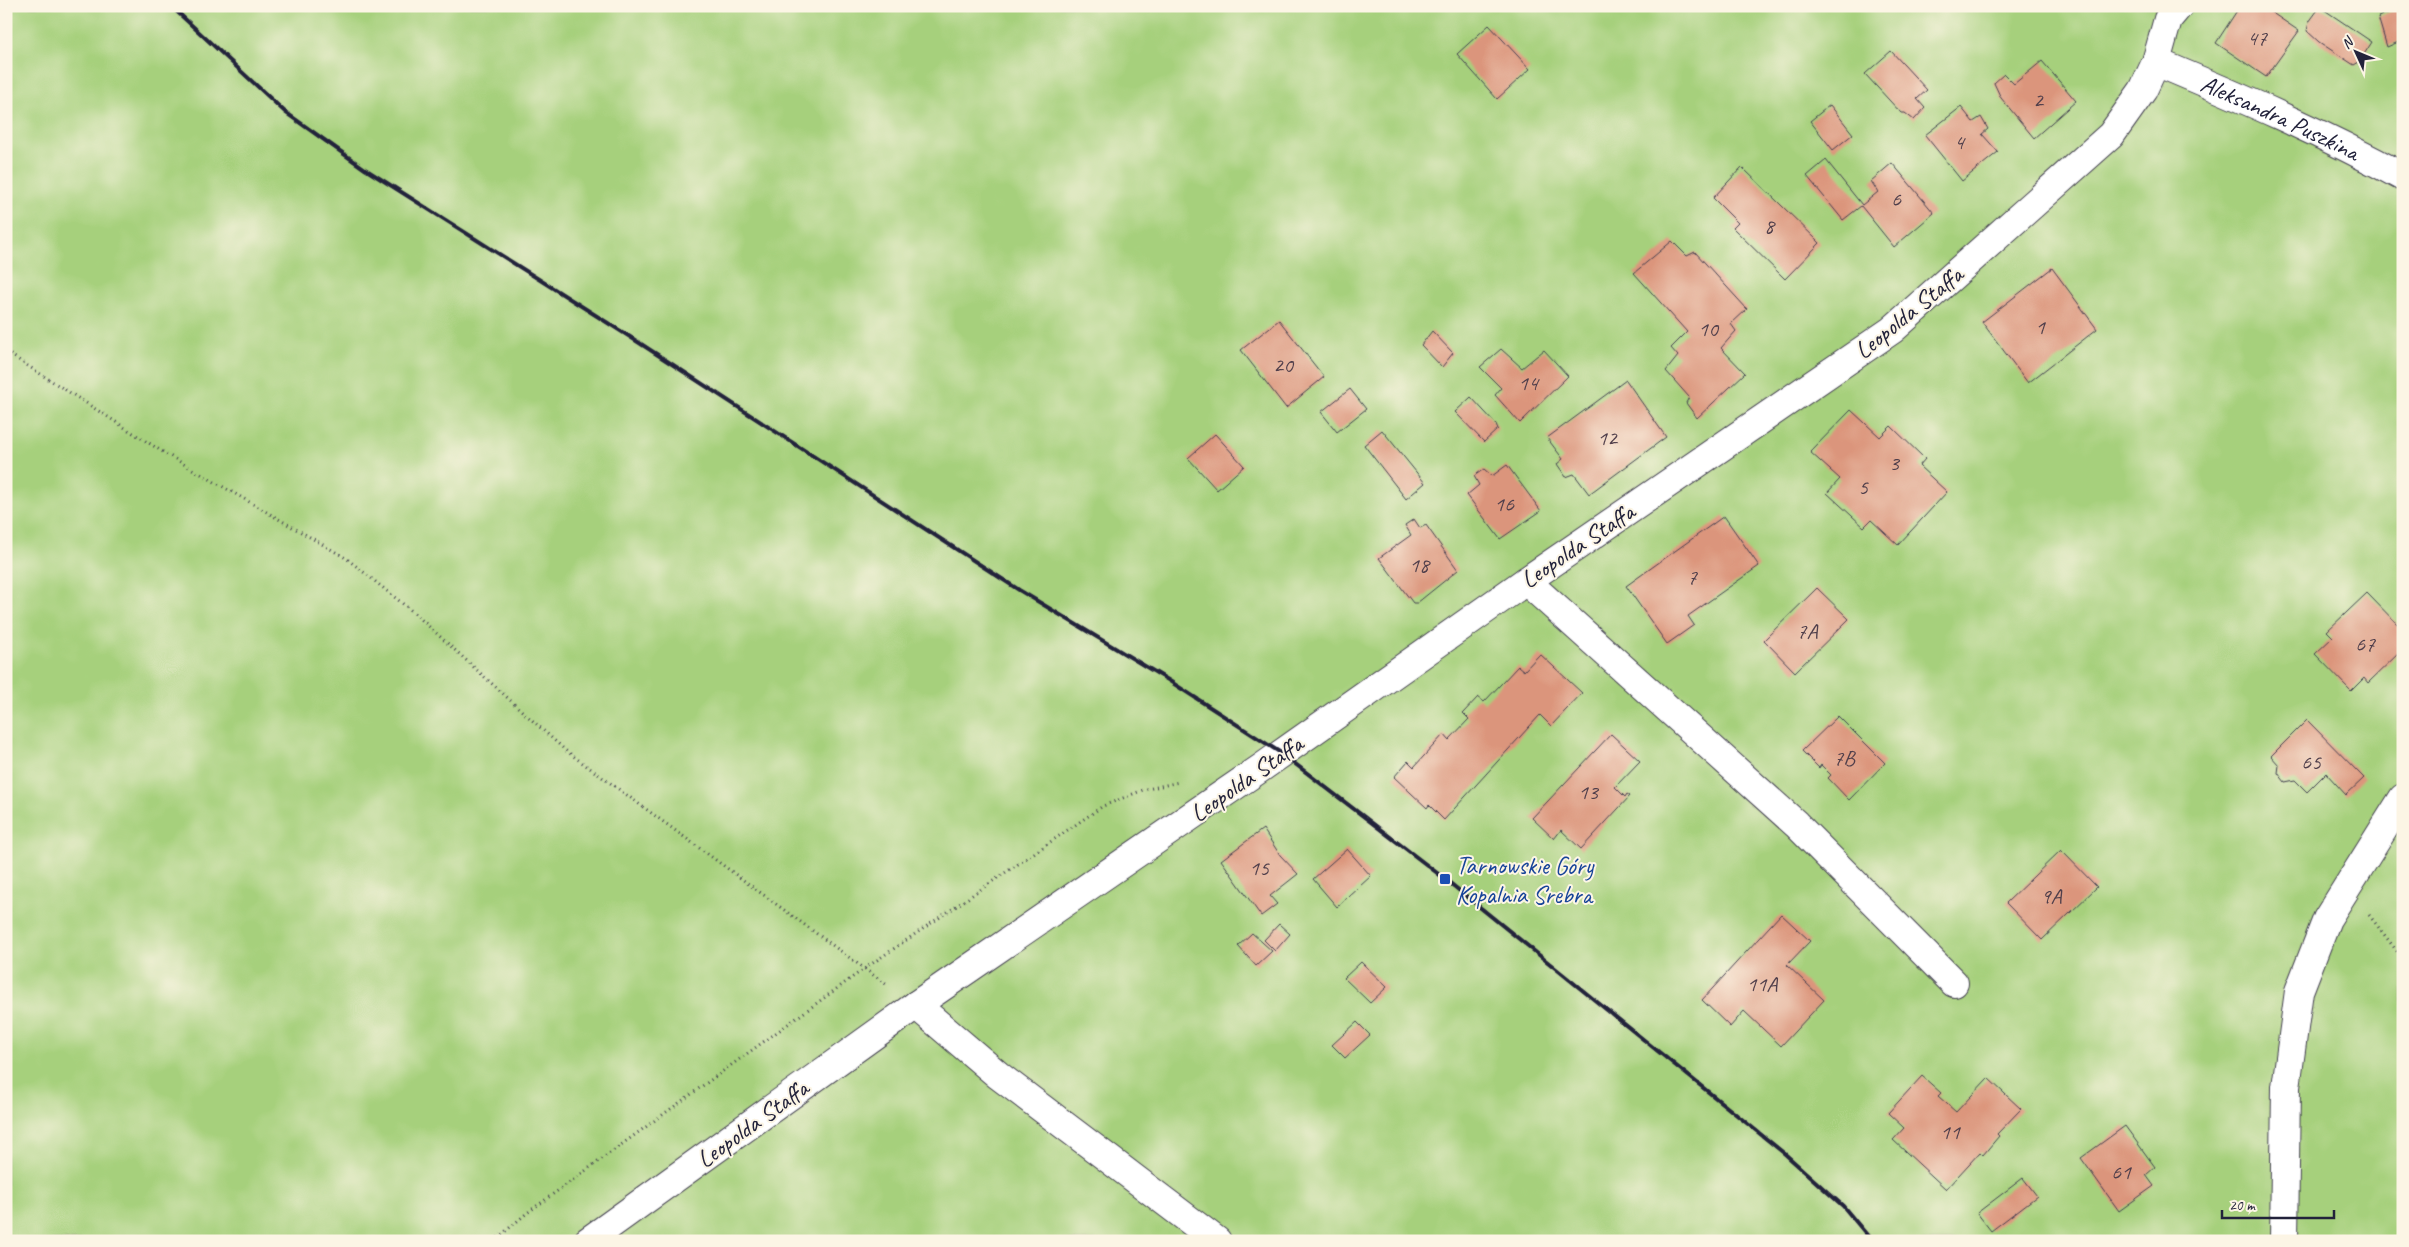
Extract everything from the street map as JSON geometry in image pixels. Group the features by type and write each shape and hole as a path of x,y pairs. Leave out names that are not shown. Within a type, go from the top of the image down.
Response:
{"street":[{"name":"Leopolda Staffa","path":"588,1241 916,1005 1209,804 1526,580 1892,330 2111,135 2143,90 2156,62 2168,10"},
{"name":"Aleksandra Puszkina","path":"2156,62 2342,143 2403,176"},
{"path":"1526,580 1796,824 1954,983"},
{"path":"2284,1241 2286,1087 2299,991 2326,919 2403,798"},
{"path":"916,1005 998,1074 1217,1241"}],"path":[{"path":"6,352 163,452 346,558 413,612 565,750 916,1005"},
{"path":"494,1241 527,1214 864,969 1103,806 1143,790 1182,781 1196,786 1209,804"},
{"path":"2346,888 2403,959"}],"green space":[{"path":"6,6 2403,6 2403,1241 6,1241"}],"building":[{"path":"2240,6 2262,6 2299,31 2266,77 2216,43"},
{"path":"2403,6 2403,40 2387,47 2378,17"},
{"path":"2320,7 2372,42 2359,62 2354,65 2319,42 2307,31 2309,22"},
{"path":"1489,25 1530,69 1497,99 1457,54"},
{"path":"1891,51 1927,90 1917,99 1925,108 1914,120 1905,113 1901,113 1865,74"},
{"path":"2042,61 2076,101 2034,138 2001,98 1994,83 2004,74 2014,84"},
{"path":"1830,105 1853,134 1833,150 1810,121"},
{"path":"1961,107 1973,122 1981,117 1988,129 1982,134 1998,152 1962,181 1925,135"},
{"path":"1826,160 1862,205 1878,192 1871,181 1892,163 1934,213 1894,247 1861,206 1843,220 1807,176"},
{"path":"1742,167 1820,243 1785,279 1733,228 1738,223 1713,198"},
{"path":"1672,241 1687,256 1695,252 1747,309 1731,324 1736,331 1721,348 1745,373 1697,418 1686,403 1689,397 1666,371 1678,356 1671,348 1687,332 1634,273"},
{"path":"2052,268 2097,329 2028,383 1982,322"},
{"path":"1279,320 1324,377 1286,408 1241,350"},
{"path":"1432,331 1453,353 1442,367 1421,345"},
{"path":"1501,349 1522,368 1544,350 1568,376 1520,423 1495,395 1501,388 1480,367"},
{"path":"1626,380 1666,437 1589,494 1574,474 1566,477 1557,464 1563,459 1547,438"},
{"path":"1350,389 1366,409 1337,432 1321,412"},
{"path":"1471,397 1496,424 1498,429 1484,442 1455,412"},
{"path":"1851,410 1880,437 1891,426 1925,459 1919,466 1947,492 1898,545 1871,520 1864,527 1827,493 1840,479 1810,452"},
{"path":"1382,430 1425,483 1406,499 1364,445"},
{"path":"1215,434 1244,466 1217,490 1188,458"},
{"path":"1507,465 1541,511 1500,539 1467,495 1479,485 1474,476 1484,469 1492,476"},
{"path":"1724,516 1759,566 1688,616 1694,625 1667,644 1626,586"},
{"path":"1414,519 1420,528 1426,525 1458,570 1417,603 1413,603 1379,558 1411,535 1405,525"},
{"path":"1817,588 1849,619 1795,672 1764,640"},
{"path":"2367,593 2403,630 2403,649 2368,683 2364,678 2351,691 2315,654 2333,637 2327,631"},
{"path":"1540,654 1582,693 1551,726 1540,715 1444,820 1429,805 1427,808 1394,777 1408,761 1414,767 1444,734 1449,740 1469,719 1463,713 1478,697 1484,702 1518,666 1524,671"},
{"path":"1838,716 1885,763 1849,800 1828,778 1831,775 1821,765 1819,768 1802,751"},
{"path":"2307,720 2364,778 2346,795 2326,773 2307,792 2295,780 2285,782 2278,773 2279,765 2271,756"},
{"path":"1611,734 1640,761 1615,787 1625,797 1627,794 1630,796 1581,849 1561,830 1554,839 1532,818"},
{"path":"1263,829 1280,855 1298,874 1270,896 1277,904 1261,916 1221,860"},
{"path":"1347,849 1371,876 1337,907 1313,879"},
{"path":"2061,850 2097,887 2042,940 2006,903"},
{"path":"1781,914 1810,941 1787,965 1824,1000 1781,1046 1744,1011 1730,1027 1702,1000"},
{"path":"1279,924 1290,934 1275,951 1264,940"},
{"path":"1252,933 1272,951 1256,966 1238,946"},
{"path":"1361,962 1387,987 1370,1003 1344,978"},
{"path":"1357,1022 1370,1035 1345,1058 1332,1045"},
{"path":"1922,1076 1941,1093 1938,1096 1956,1112 1988,1078 2021,1109 1997,1134 1999,1136 1983,1155 1980,1152 1946,1189 1893,1140 1904,1128 1888,1113"},
{"path":"2125,1126 2155,1167 2146,1175 2154,1186 2119,1211 2081,1158"},
{"path":"2023,1178 2037,1196 1991,1231 1977,1213"}],"railway":[{"path":"171,6 285,112 365,169 638,342 1019,590 1168,680 1281,753 1445,879 1785,1154 1843,1206 1872,1241"}],"place":[{"name":"Tarnowskie Góry Kopalnia Srebra","path":"1445,879"}]}
